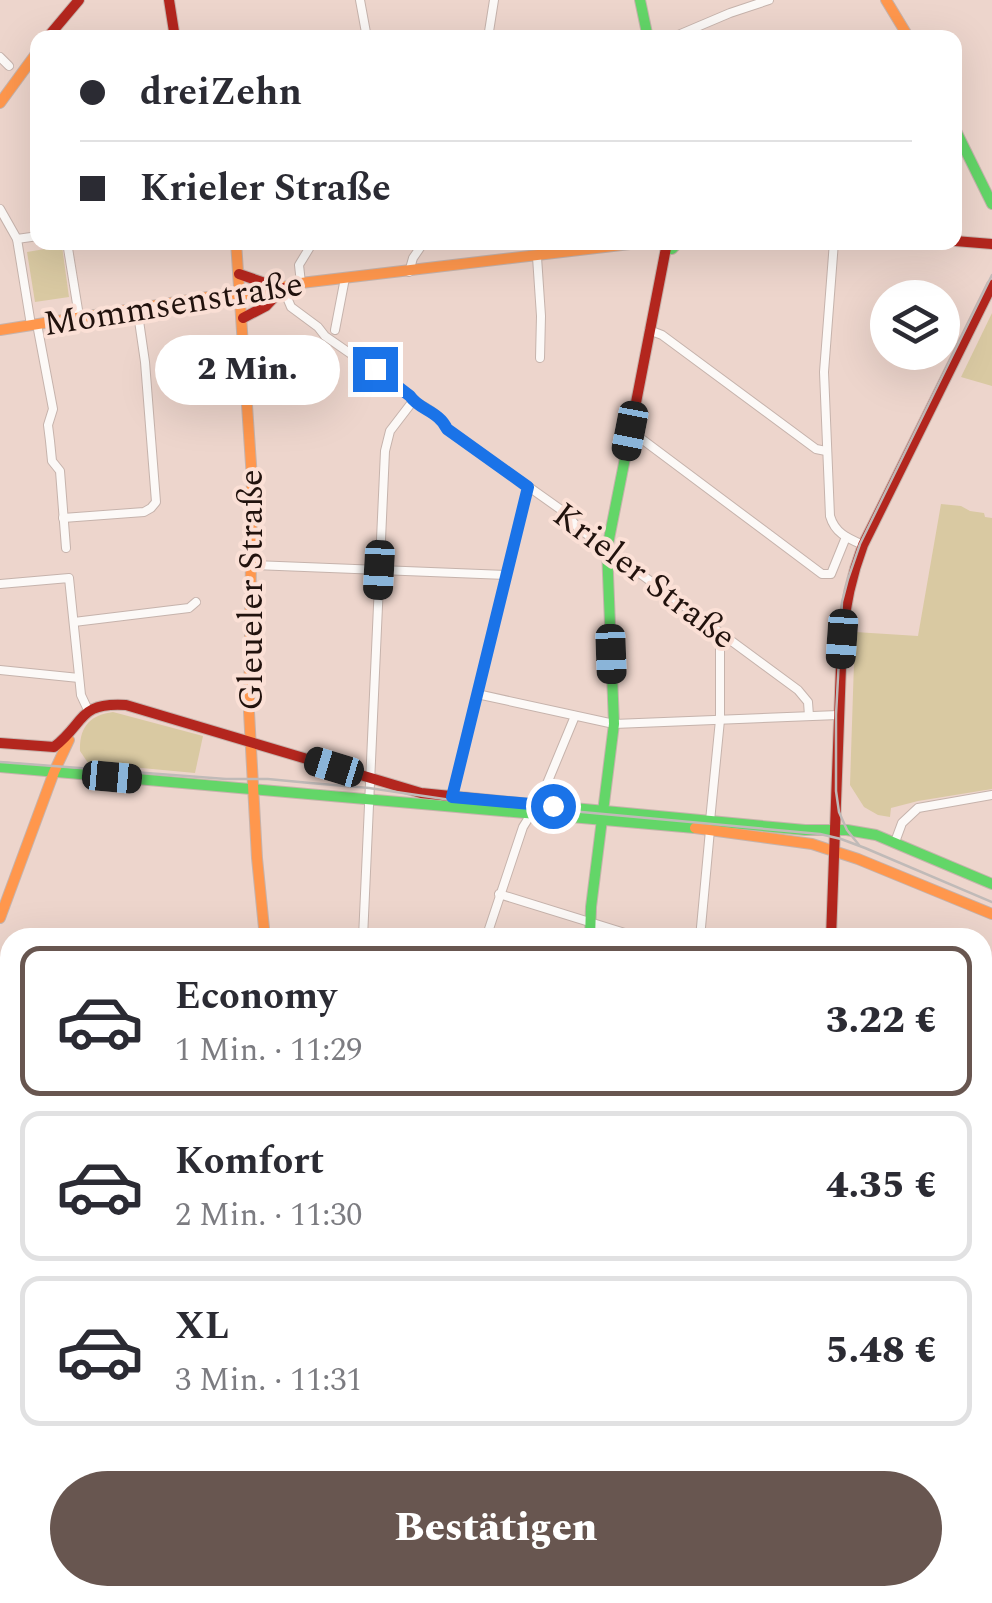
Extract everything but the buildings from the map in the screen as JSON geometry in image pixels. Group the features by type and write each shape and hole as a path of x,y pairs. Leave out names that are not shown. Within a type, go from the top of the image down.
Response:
{"main road":[{"path":"54,30 80,0"},
{"path":"169,0 175,30"},
{"path":"640,0 646,30"},
{"path":"886,0 904,30"},
{"path":"0,103 30,61"},
{"path":"962,143 992,204"},
{"path":"962,242 992,244"},
{"name":"Gleueler Straße","path":"237,250 252,479 248,679 264,928"},
{"name":"Mommsenstraße","path":"0,330 137,307 278,290 301,283 588,250"},
{"path":"591,928 614,724 607,549 663,250"},
{"path":"239,274 278,290 274,301 243,318"},
{"path":"831,928 838,715 850,580 863,545 992,285"},
{"path":"0,743 54,747 88,710 107,702 408,790 710,826 872,834 992,884"},
{"path":"0,918 54,772 78,722"},
{"path":"78,722 68,755 71,767 79,774"},
{"path":"0,767 368,799 535,808"},
{"path":"710,826 835,850 992,914"}],"street":[{"path":"360,0 366,30"},
{"path":"489,30 494,0"},
{"path":"690,30 769,0"},
{"path":"0,57 8,66"},
{"path":"0,209 16,239 53,409 48,425 52,461 60,471 66,548"},
{"path":"16,239 30,237"},
{"path":"68,250 79,316"},
{"path":"301,283 299,265 308,250"},
{"path":"409,272 418,250"},
{"path":"833,250 824,372 830,516 833,526 863,545"},
{"path":"537,257 540,358"},
{"name":"Mommsenstraße","path":"335,330 345,278"},
{"name":"Krieler Straße","path":"278,290 291,307 350,355 424,405 443,420 447,429 567,514 577,527 798,690 808,702 809,716"},
{"path":"63,518 144,512 156,502 137,307"},
{"path":"650,330 816,450 826,451"},
{"path":"363,928 387,439 413,401"},
{"path":"630,431 822,574 831,574 846,537"},
{"path":"452,797 528,487"},
{"path":"251,565 506,575"},
{"path":"0,584 68,578 79,678 88,710"},
{"path":"74,622 189,608 196,602"},
{"path":"701,928 720,720 722,635"},
{"path":"0,670 79,678"},
{"path":"477,694 614,724 838,715"},
{"path":"489,928 523,828 576,716"},
{"path":"895,842 902,823 918,808 992,795"},
{"path":"499,894 610,928"}],"shaded area":[{"path":"63,250 69,297 35,302 27,252"},
{"path":"992,313 992,386 961,377"},
{"path":"941,504 961,506 992,518 992,789 918,801 891,808 890,817 878,815 864,807 850,785 855,632 918,636"},
{"path":"113,712 203,736 195,773 88,763 80,751 84,729 92,719"}],"tram line":[{"path":"859,845 839,812 836,791 842,602 860,544 992,275"},
{"path":"0,762 268,779 820,834 865,848 992,902"}],"traffic: fast":[{"path":"640,0 646,30"},
{"path":"962,143 992,204"},
{"path":"590,928 614,724 607,549 633,418"},
{"path":"0,767 695,828"},
{"path":"490,800 805,830 847,830 876,835 992,884"}],"traffic: slow":[{"path":"886,0 904,30"},
{"path":"0,103 30,62"},
{"path":"237,250 252,479 249,712 264,928"},
{"path":"0,330 227,294 252,294 301,283 579,250"},
{"path":"0,918 69,740"},
{"path":"695,828 812,844 992,914"}],"traffic: jam":[{"path":"54,30 79,0"},
{"path":"169,0 174,30"},
{"path":"962,242 992,244"},
{"path":"633,418 666,250"},
{"path":"239,274 262,282 273,291"},
{"path":"831,928 842,639 852,580 863,545 992,285"},
{"path":"243,318 266,306 283,288"},
{"path":"0,743 54,747 91,710 126,705 421,793 490,800"}],"route":[{"path":"375,369 443,420 447,429 528,487 452,797 553,806"}]}
